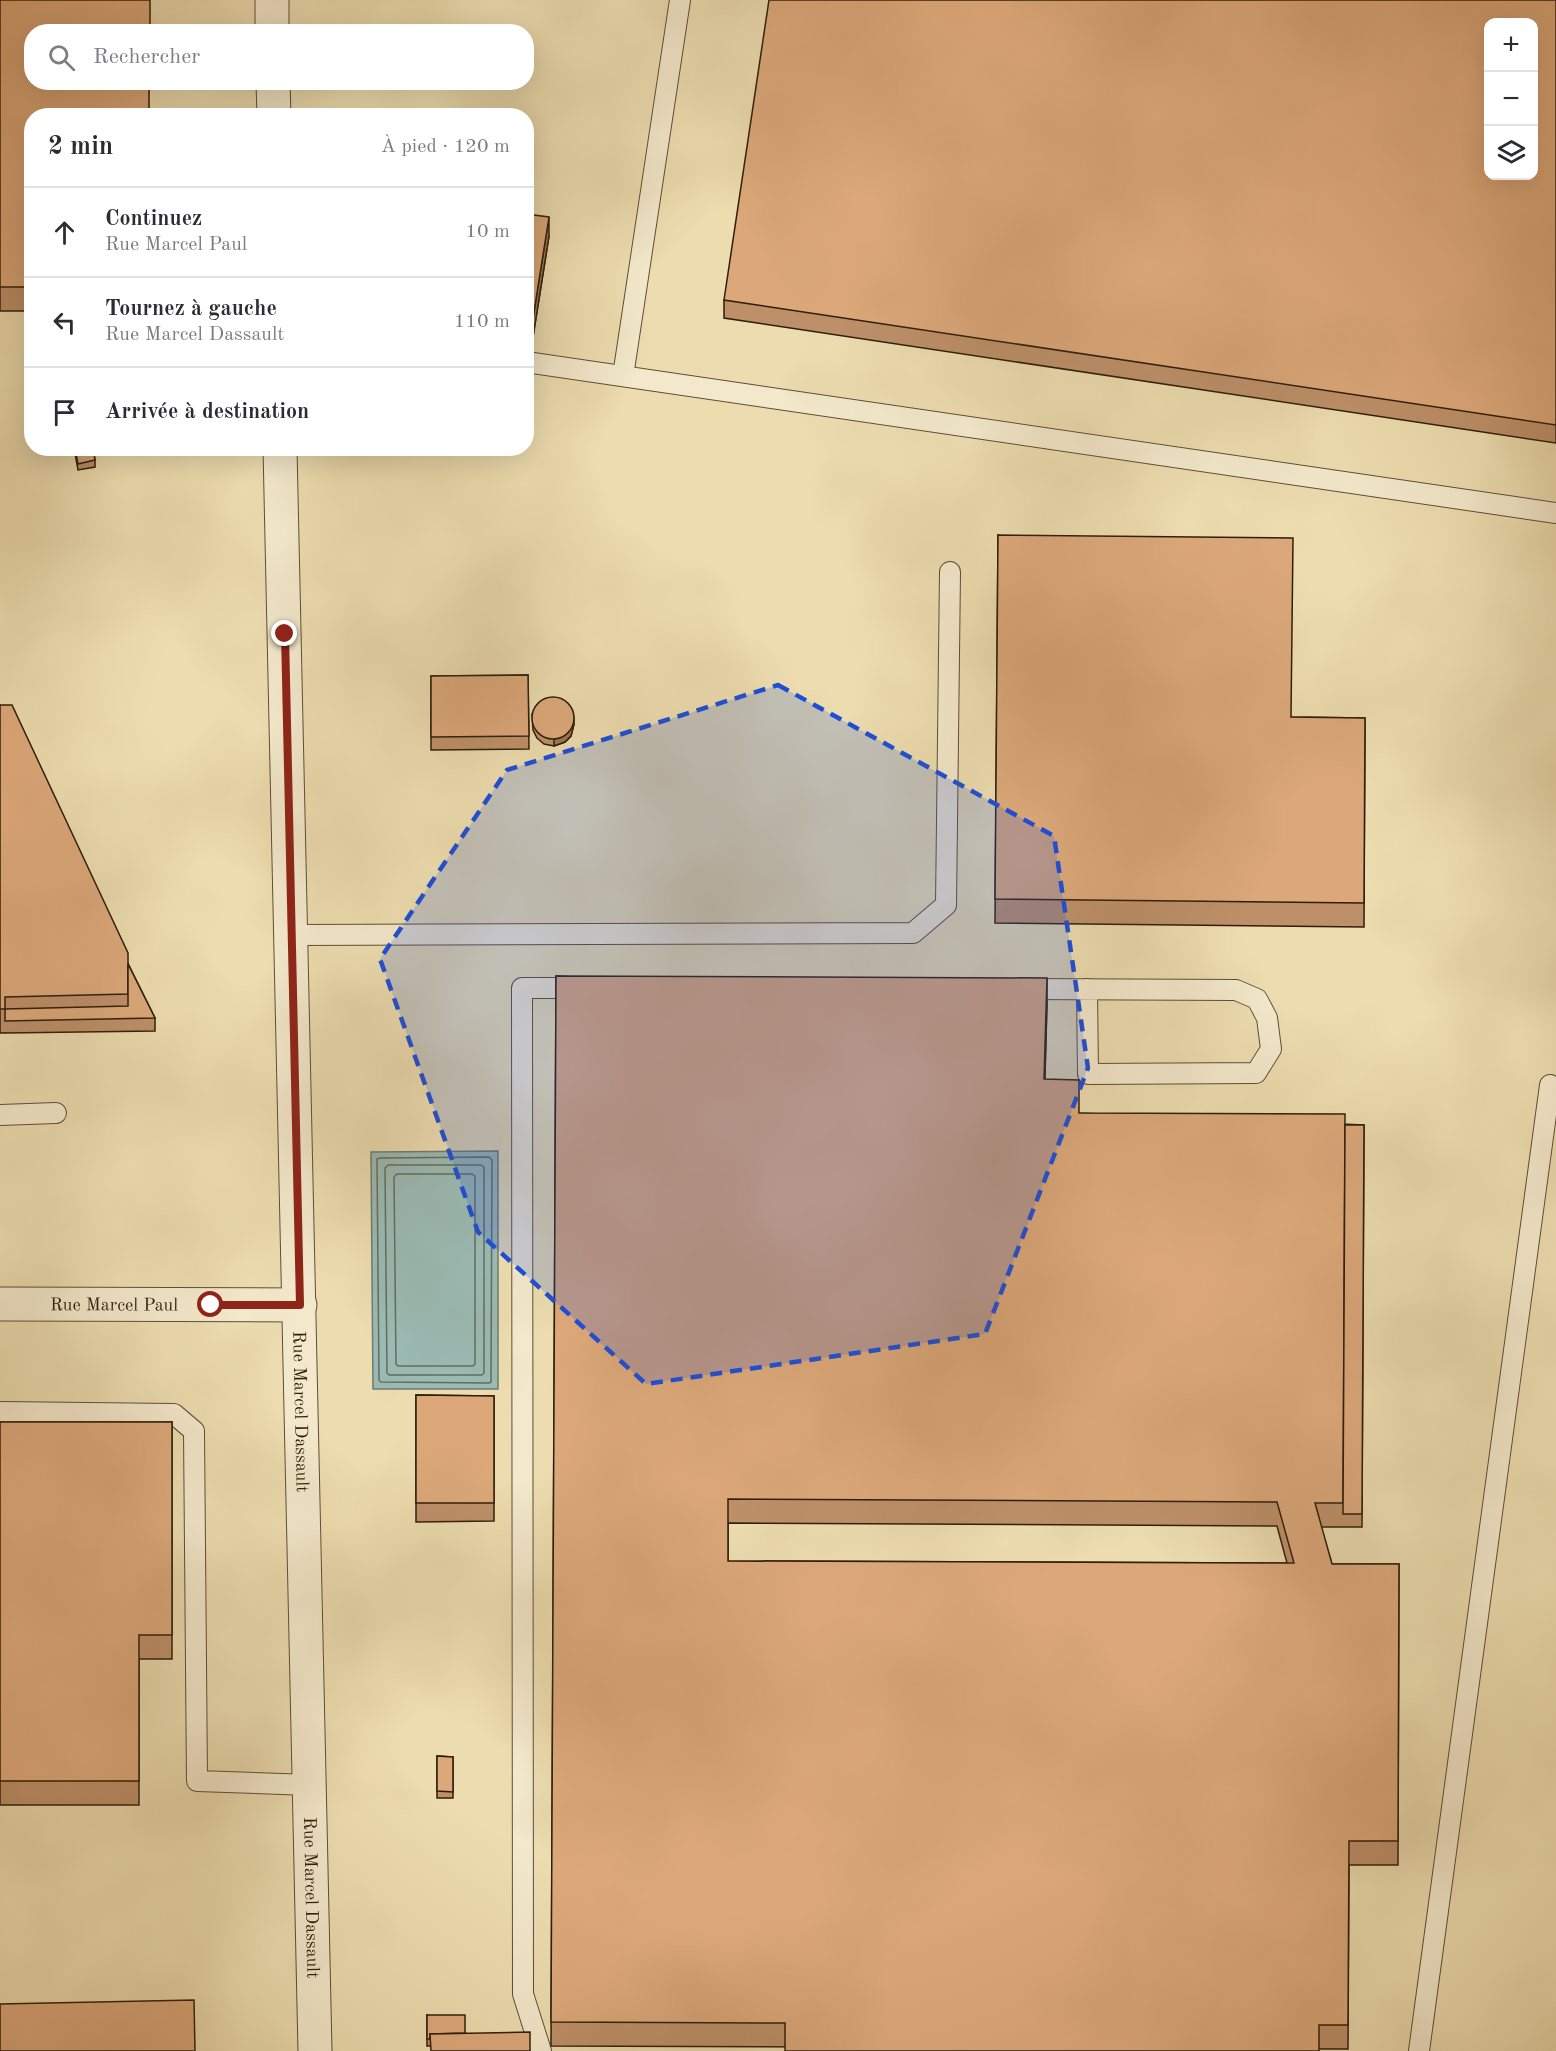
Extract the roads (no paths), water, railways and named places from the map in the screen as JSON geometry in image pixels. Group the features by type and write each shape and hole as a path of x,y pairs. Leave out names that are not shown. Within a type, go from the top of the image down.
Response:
{"street":[{"path":"272,0 272,24"},
{"path":"273,90 274,108"},
{"name":"Rue Marcel Dassault","path":"280,456 315,2051"},
{"name":"Rue Marcel Paul","path":"0,1304 300,1305"}],"lane":[{"path":"623,376 680,0"},
{"path":"534,363 1556,513"},
{"path":"292,935 913,933 946,905 950,572"},
{"path":"541,2051 523,1994 522,988 604,988"},
{"path":"1005,989 1088,989 1236,990 1257,999 1267,1018 1271,1048 1256,1073 1088,1074 1088,989"},
{"path":"1419,2051 1550,1085"},
{"path":"0,1115 56,1113"},
{"path":"0,1412 174,1414 194,1431 197,1781 310,1785"}],"water":[{"path":"498,1151 498,1389 373,1389 371,1152"}]}
